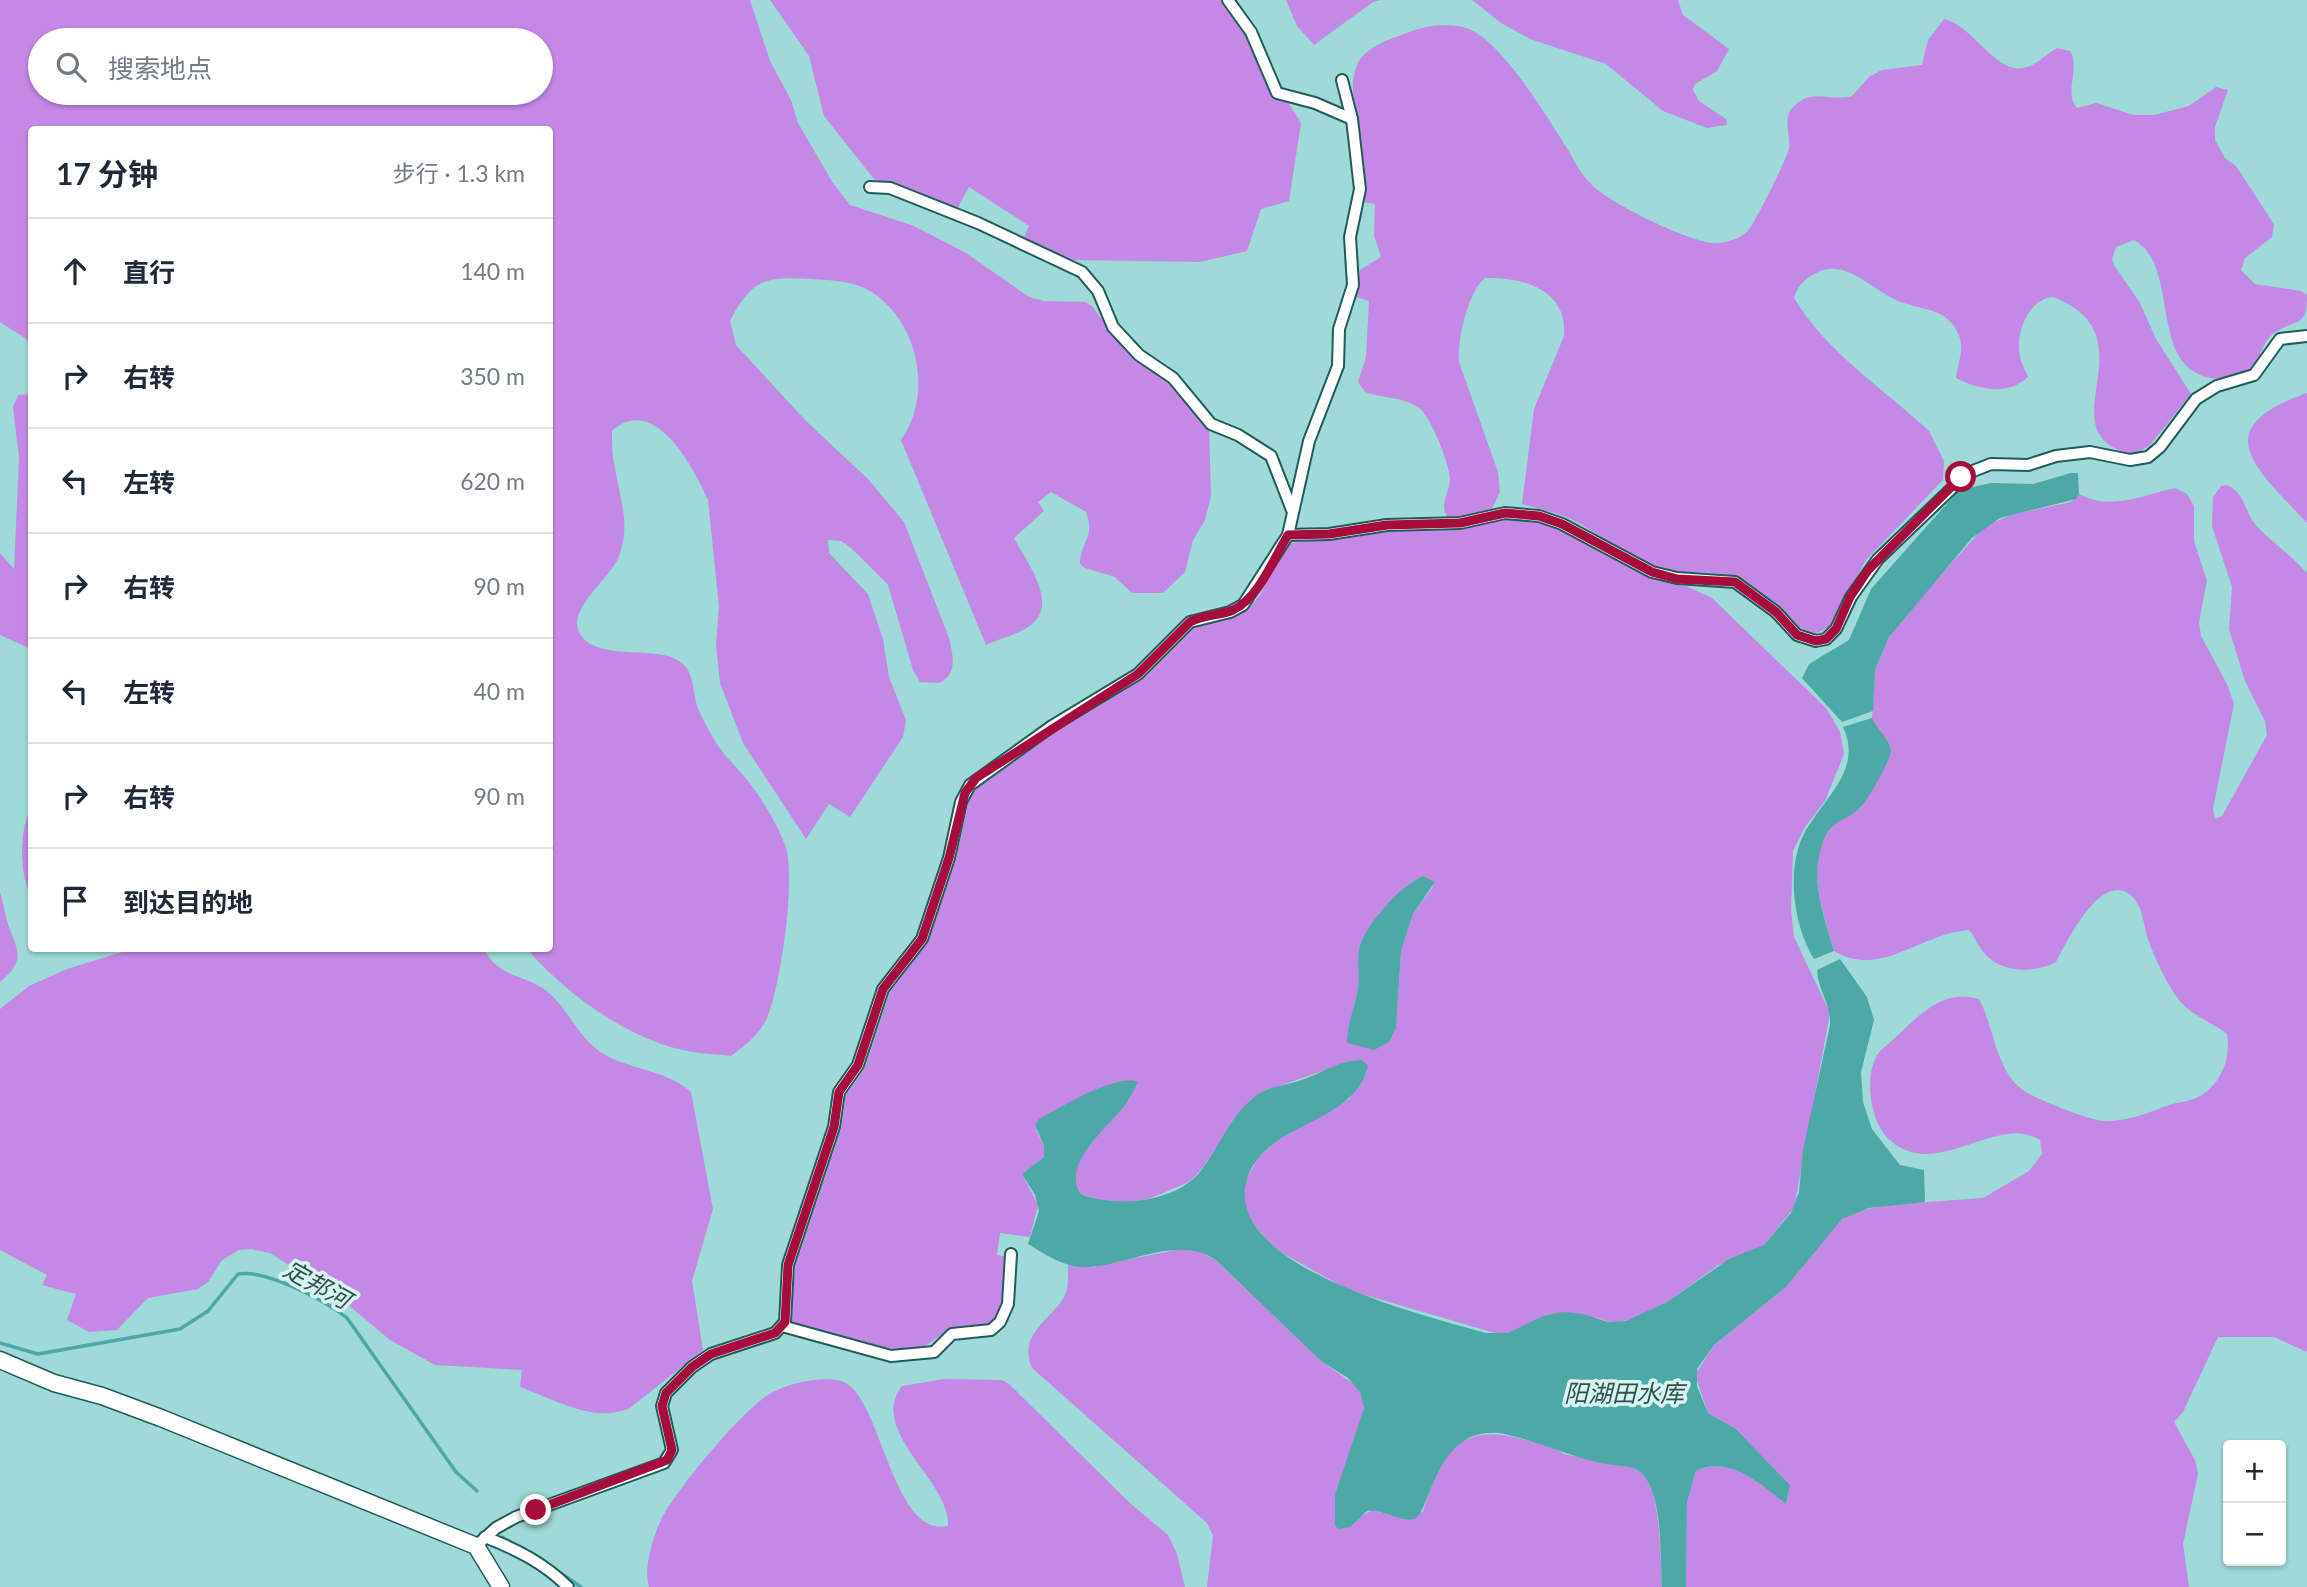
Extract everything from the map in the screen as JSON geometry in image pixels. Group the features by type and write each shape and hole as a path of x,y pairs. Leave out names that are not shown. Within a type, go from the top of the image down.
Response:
{"street":[{"path":"1228,0 1251,32 1277,93 1315,103 1352,119"},
{"path":"480,1541 516,1517 664,1463 672,1450 662,1406 666,1393 692,1367 711,1354 775,1333 782,1326 786,1317 788,1265 834,1127 839,1092 858,1065 883,989 922,939 949,858 961,802 970,785 1052,726 1138,674 1190,622 1243,605 1288,535 1307,449 1338,366 1339,329 1353,285 1350,237 1360,189 1352,119 1342,80"},
{"path":"870,187 890,188 978,223 1082,272 1098,291 1113,327 1139,355 1173,378 1211,424 1238,435 1271,457 1293,515"},
{"path":"1288,535 1329,534 1387,525 1460,523 1505,513 1539,516 1562,524 1652,572 1677,579 1735,582 1776,612 1797,635 1816,641 1826,639 1836,629 1850,597 1878,559 1968,473 1991,464 2028,465 2056,456 2090,452 2130,460 2148,457 2196,399 2217,386 2254,375 2280,339 2307,336"},
{"path":"782,1326 887,1356 934,1352 952,1334 990,1330 1000,1322 1007,1304 1011,1254"},
{"path":"0,1360 54,1383 102,1396 161,1418 480,1541 516,1549 553,1572 568,1587"},
{"path":"480,1541 501,1587"}],"shaded area":[{"path":"0,0 750,0 770,61 791,100 798,123 833,183 850,205 914,226 966,253 1029,297 1044,301 1085,302 1092,306 1125,350 1178,387 1209,426 1211,496 1205,520 1193,540 1185,572 1163,593 1132,593 1115,577 1080,564 1089,528 1086,512 1051,492 1038,502 1044,511 1014,538 1036,579 1042,601 1041,611 1032,625 986,645 901,440 911,422 917,402 918,382 911,341 901,323 889,306 873,293 851,284 782,278 753,288 730,321 736,345 806,421 868,479 904,522 949,638 953,657 952,669 945,679 939,683 920,682 913,670 888,585 851,548 841,541 828,540 829,553 868,594 883,639 889,677 906,720 903,737 850,817 829,804 806,839 743,743 720,683 716,645 719,606 708,500 682,453 657,427 643,421 628,422 612,431 613,459 624,533 614,565 579,614 579,632 587,642 599,648 672,657 686,667 697,706 705,723 720,748 764,804 782,837 788,860 785,934 776,987 765,1022 754,1037 731,1056 695,1052 661,1044 618,1024 578,997 530,952 553,952 553,126 28,126 28,340 0,322"},
{"path":"770,0 1224,0 1301,123 1289,201 1261,209 1247,251 1200,262 1071,260 1024,238 1029,226 969,187 957,209 874,179 824,116 809,56"},
{"path":"1286,0 1381,0 1373,2 1314,45 1297,26"},
{"path":"1472,0 1678,0 1683,15 1729,49 1717,71 1695,84 1693,90 1699,101 1726,119 1727,125 1707,128 1663,111 1606,64 1530,39 1501,23"},
{"path":"1944,19 1964,30 2003,64 2013,68 2032,65 2057,48 2070,51 2074,66 2072,95 2077,108 2096,103 2134,115 2154,115 2189,106 2216,87 2228,90 2215,127 2215,140 2225,158 2236,166 2274,224 2272,237 2245,258 2241,270 2255,284 2301,291 2307,295 2302,319 2273,334 2254,366 2244,374 2220,379 2196,373 2181,360 2172,341 2157,272 2149,253 2134,240 2116,247 2112,259 2114,265 2140,303 2156,339 2191,394 2151,444 2135,455 2108,444 2096,428 2094,407 2099,359 2096,336 2082,314 2053,297 2033,307 2021,329 2019,353 2028,377 2011,387 1993,389 1974,386 1956,378 1960,337 1952,323 1940,314 1890,297 1848,272 1825,269 1814,274 1801,284 1794,298 1807,318 1839,353 1929,431 1944,461 1943,480 1866,560 1829,627 1817,633 1786,618 1760,592 1740,579 1720,573 1677,572 1656,568 1626,554 1575,521 1522,504 1534,409 1564,336 1563,320 1559,307 1541,289 1514,280 1485,278 1473,294 1465,317 1459,362 1498,472 1500,492 1492,509 1449,519 1444,509 1450,483 1449,470 1428,419 1418,407 1405,401 1365,392 1358,382 1366,357 1369,301 1356,297 1360,270 1381,257 1374,235 1375,204 1363,202 1363,165 1353,91 1355,71 1363,56 1386,41 1412,31 1442,25 1466,28 1479,35 1508,62 1548,118 1580,171 1599,191 1648,219 1685,235 1716,243 1731,241 1744,235 1756,218 1789,148 1788,116 1793,107 1814,96 1852,96 1870,76 1882,70 1922,65 1928,40"},
{"path":"2307,393 2307,523 2258,467 2250,451 2249,435 2257,421 2276,407"},
{"path":"28,394 28,648 0,635 0,553 14,569 19,458 13,407 18,395"},
{"path":"2227,485 2241,497 2255,524 2307,573 2307,1352 2274,1337 2218,1337 2183,1412 2174,1422 2195,1460 2198,1474 2183,1544 2189,1587 1686,1587 1687,1502 1696,1471 1720,1466 1732,1469 1755,1480 1786,1503 1790,1485 1736,1429 1708,1413 1695,1375 1714,1345 1786,1287 1833,1226 1851,1213 1886,1205 1983,1198 2029,1171 2042,1154 2040,1140 2023,1134 2005,1134 1928,1154 1909,1151 1891,1141 1878,1124 1871,1100 1873,1065 1881,1050 1933,1005 1955,997 1979,999 2001,1060 2014,1082 2039,1098 2103,1121 2127,1119 2189,1101 2209,1090 2224,1068 2228,1051 2227,1034 2179,1000 2155,957 2139,905 2124,891 2112,891 2100,897 2078,923 2056,962 2047,966 2018,970 1999,965 1984,953 1969,930 1934,938 1901,952 1868,960 1851,958 1834,951 1821,902 1817,867 1826,835 1837,821 1861,808 1879,732 1872,718 1875,670 1889,637 1903,617 1985,526 2011,515 2071,502 2079,494 2091,499 2116,502 2175,488 2187,494 2194,506 2194,541 2207,581 2199,622 2201,636 2227,684 2234,704 2213,809 2215,819 2222,816 2267,735 2265,721 2245,681 2229,629 2232,587 2212,526 2213,497 2221,486"},
{"path":"1511,517 1560,527 1655,576 1712,598 1827,709 1840,732 1844,754 1825,801 1805,827 1793,851 1791,910 1794,937 1830,1013 1794,1208 1764,1245 1717,1266 1667,1302 1633,1319 1613,1323 1597,1318 1543,1316 1514,1332 1498,1334 1348,1290 1268,1242 1246,1214 1244,1183 1258,1158 1277,1141 1349,1099 1367,1072 1362,1060 1355,1060 1282,1085 1250,1100 1201,1170 1189,1182 1151,1198 1128,1203 1104,1201 1081,1194 1076,1182 1077,1169 1091,1143 1129,1099 1058,1111 1044,1117 1036,1130 1044,1146 1044,1157 1022,1174 1038,1205 1030,1237 1000,1233 997,1255 1009,1257 1004,1307 991,1323 945,1332 921,1349 902,1350 869,1345 791,1324 795,1267 841,1129 846,1095 865,1068 890,992 928,942 956,860 968,804 976,789 1056,732 1142,680 1194,628 1232,618 1247,610 1260,595 1287,544 1359,533 1447,529","holes":["1423,876 1433,887 1413,914 1401,951 1396,1028 1347,1036 1358,989 1363,939 1381,912 1413,881"]},
{"path":"28,816 28,888 22,852"},
{"path":"0,892 18,955 14,968 0,982"},
{"path":"122,952 486,952 503,970 535,984 553,996 597,1050 617,1061 672,1079 691,1092 713,1209 692,1281 703,1350 630,1408 616,1412 588,1412 520,1387 522,1370 435,1365 390,1340 340,1298 270,1253 251,1249 239,1250 222,1260 208,1282 198,1289 148,1298 117,1330 89,1332 67,1320 76,1294 42,1285 47,1275 0,1250 0,1009 29,986 67,969"},
{"path":"1180,1249 1196,1250 1217,1261 1321,1361 1358,1387 1364,1402 1362,1420 1335,1494 1357,1518 1373,1510 1396,1517 1423,1512 1443,1462 1464,1441 1496,1434 1518,1438 1548,1446 1564,1454 1622,1464 1639,1471 1647,1479 1656,1507 1662,1587 1207,1587 1213,1536 1207,1523 1032,1368 1029,1356 1032,1336 1066,1293 1068,1265 1092,1267"},
{"path":"944,1379 1002,1380 1009,1384 1131,1504 1168,1535 1177,1554 1185,1587 649,1587 648,1562 658,1527 695,1470 760,1401 773,1392 806,1381 841,1381 855,1391 867,1410 900,1488 913,1510 929,1524 948,1526 945,1509 937,1492 902,1439 895,1421 894,1403 902,1386"}],"water":[{"path":"2078,473 2079,494 2076,499 2000,518 1972,538 1889,637 1875,670 1873,711 1842,722 1802,678 1809,664 1849,640 1871,589 1959,490 1991,483 2033,484"},
{"path":"1872,718 1888,743 1890,756 1863,804 1829,830 1822,845 1817,872 1818,885 1834,951 1814,959 1797,915 1794,882 1798,850 1803,836 1838,785 1844,771 1848,758 1848,743 1843,727"},
{"path":"1423,876 1435,882 1413,914 1401,951 1396,1028 1389,1042 1374,1050 1347,1043 1358,988 1358,955 1362,941 1385,907"},
{"name":"阳湖田水库","path":"1840,959 1867,997 1874,1020 1861,1072 1863,1102 1872,1129 1900,1165 1924,1170 1925,1202 1869,1208 1842,1219 1786,1287 1714,1345 1697,1369 1697,1386 1708,1413 1736,1429 1790,1485 1786,1504 1755,1481 1732,1469 1708,1467 1696,1471 1687,1502 1686,1587 1662,1587 1658,1515 1651,1488 1642,1473 1630,1467 1583,1458 1499,1433 1476,1435 1459,1444 1440,1469 1419,1515 1414,1519 1367,1511 1350,1527 1339,1529 1335,1526 1335,1494 1364,1408 1360,1392 1348,1378 1321,1361 1217,1261 1202,1253 1169,1250 1099,1266 1082,1267 1061,1262 1028,1244 1039,1211 1035,1195 1022,1174 1044,1157 1044,1146 1035,1125 1039,1119 1116,1082 1138,1082 1124,1107 1096,1138 1081,1160 1076,1183 1081,1194 1095,1198 1110,1201 1143,1200 1175,1190 1200,1172 1238,1114 1259,1094 1341,1064 1362,1060 1368,1066 1363,1080 1354,1092 1330,1112 1276,1142 1257,1160 1249,1174 1245,1199 1255,1225 1277,1249 1308,1269 1345,1287 1385,1303 1486,1333 1508,1333 1543,1316 1563,1312 1583,1314 1608,1322 1626,1321 1667,1302 1729,1259 1764,1245 1791,1213 1799,1192 1803,1150 1830,1025 1829,1010 1817,970"}],"waterway":[{"name":"定邦河","path":"0,1343 38,1354 180,1329 208,1311 238,1274 263,1276 294,1287 347,1318 456,1472 477,1491"},
{"name":"定邦河","path":"502,1537 512,1543"},
{"name":"定邦河","path":"534,1555 581,1587"}],"route":[{"path":"536,1510 576,1493 664,1463 670,1458 672,1450 662,1406 666,1393 692,1367 711,1354 775,1333 785,1322 788,1265 809,1208 824,1150 834,1127 837,1097 858,1065 883,989 922,939 952,848 958,811 970,785 976,778 1052,726 1138,674 1190,622 1200,617 1225,613 1243,605 1288,535 1329,534 1387,525 1460,523 1505,513 1539,516 1562,524 1652,572 1677,579 1725,579 1735,582 1776,612 1797,635 1816,641 1826,639 1836,629 1850,597 1868,570 1961,477"}]}
